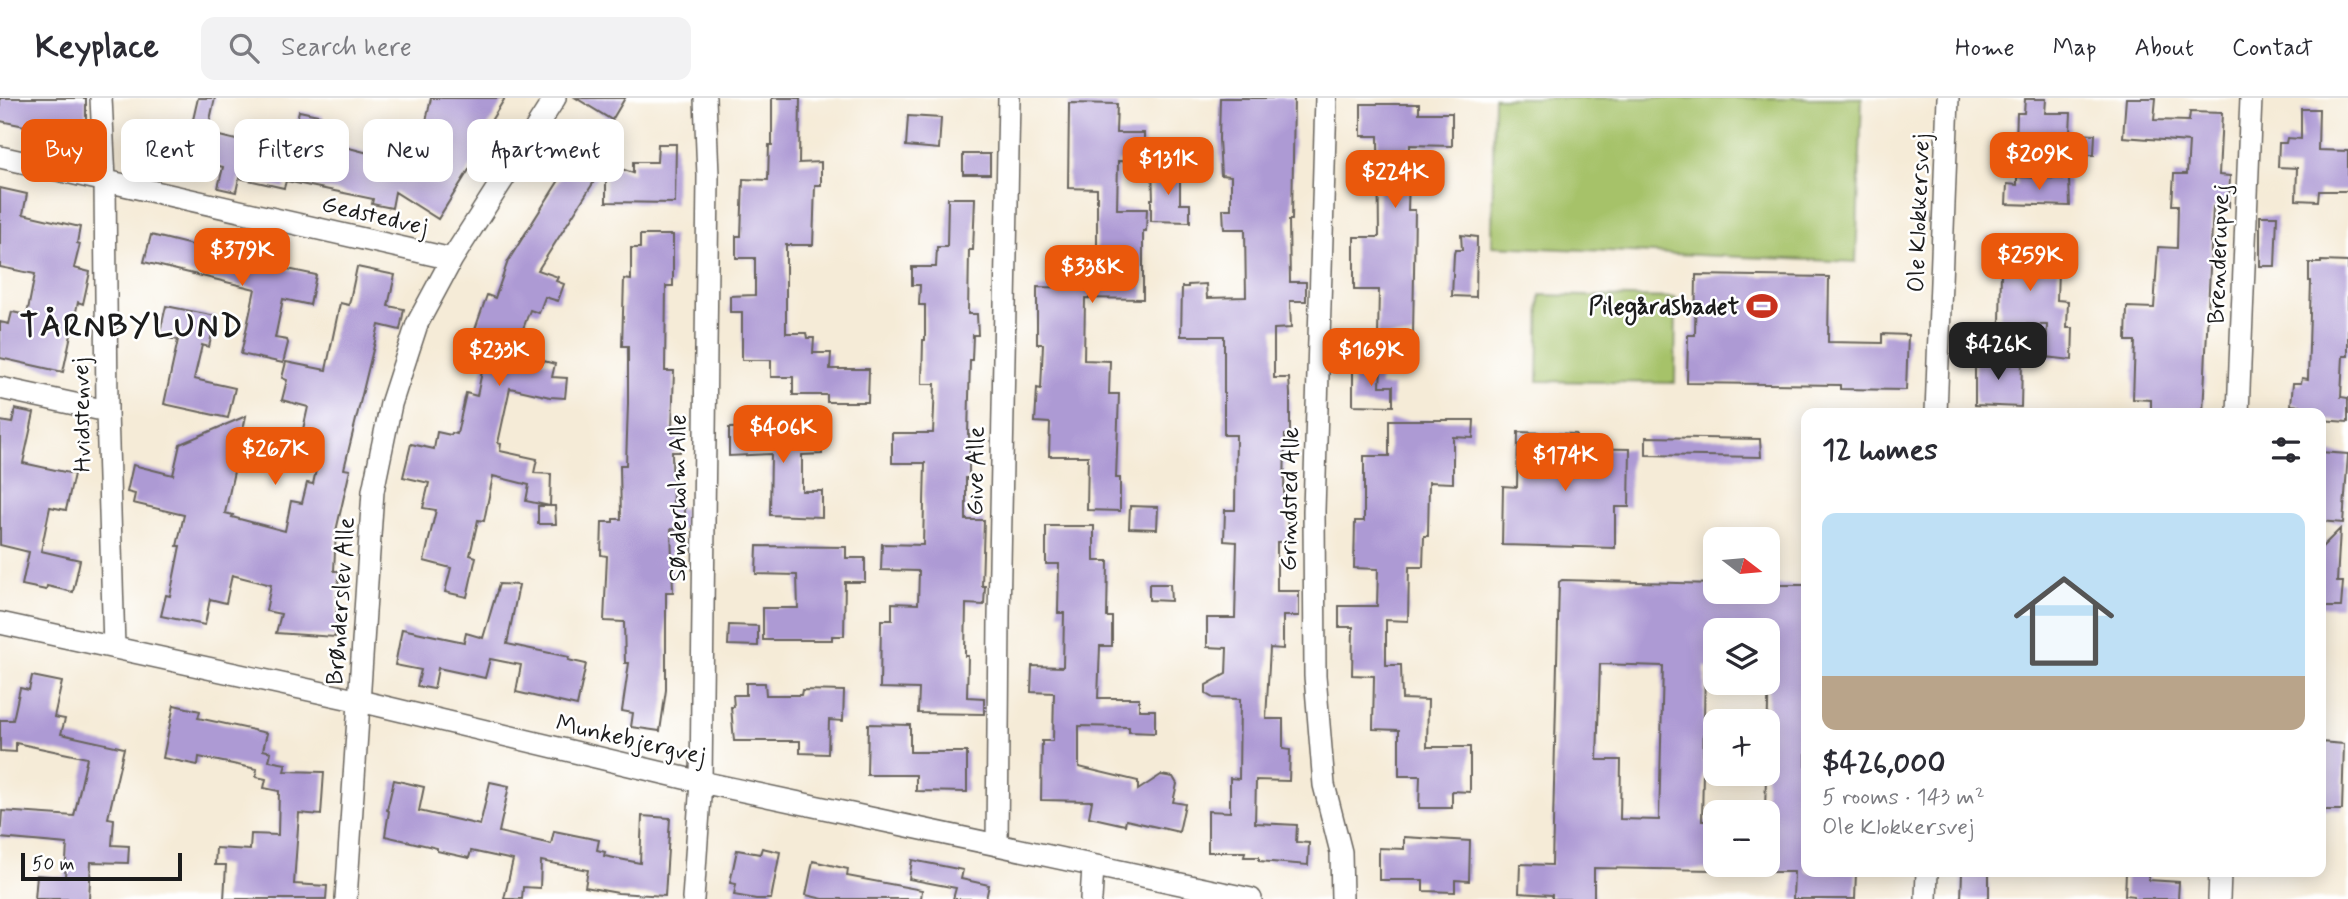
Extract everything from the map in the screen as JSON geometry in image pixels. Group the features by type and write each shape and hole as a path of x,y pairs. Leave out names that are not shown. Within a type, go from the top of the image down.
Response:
{"street":[{"name":"Hvidstenvej","path":"101,98 102,119"},
{"name":"Brønderslev Alle","path":"346,899 373,491 391,404 418,324 452,259 555,98"},
{"name":"Sønderholm Alle","path":"693,899 701,782 708,176 705,98"},
{"name":"Give Alle","path":"997,845 1009,98"},
{"name":"Grindsted Alle","path":"1326,98 1314,511 1315,676 1324,785 1341,852 1342,899"},
{"name":"Ole Klokkersvej","path":"1936,408 1948,98"},
{"name":"Brenderupvej","path":"2238,408 2251,98"},
{"name":"Gedstedvej","path":"0,157 21,162"},
{"name":"Gedstedvej","path":"107,180 452,259"},
{"name":"Hvidstenvej","path":"105,182 107,411 114,647"},
{"path":"0,388 107,411"},
{"name":"Munkebjergvej","path":"0,623 360,701 701,782 1251,899"},
{"path":"1091,899 1093,867"},
{"path":"1926,899 1927,877"},
{"path":"2219,899 2220,877"}],"green space":[{"path":"1494,98 1862,98 1856,262 1492,246"},
{"path":"1540,295 1676,298 1675,383 1538,381"}],"building":[{"path":"0,98 86,98 86,119 21,119 21,125 0,121"},
{"path":"198,98 215,98 210,119 193,119"},
{"path":"431,98 505,98 492,119 467,119 467,173 438,219 395,192 392,208 372,204 373,199 291,182 349,182 349,148 363,152 363,182 453,182 453,119 427,119"},
{"path":"576,98 625,98 610,119"},
{"path":"772,98 800,98 799,163 821,162 821,185 815,185 813,245 786,245 786,333 806,333 807,338 814,338 813,353 831,353 830,369 869,369 868,402 827,402 827,395 793,395 793,377 771,377 771,360 742,360 742,312 730,312 730,296 755,295 755,258 736,258 736,236 741,236 743,179 768,180 769,145 772,145"},
{"path":"1220,98 1294,98 1292,220 1289,220 1290,282 1306,282 1306,301 1290,301 1291,328 1274,329 1274,378 1289,378 1290,394 1290,435 1285,435 1284,497 1288,497 1287,542 1277,542 1277,591 1299,591 1299,616 1283,616 1283,649 1270,648 1266,719 1283,719 1283,749 1290,750 1289,781 1256,780 1255,823 1297,825 1296,842 1309,843 1308,865 1259,861 1259,857 1244,857 1245,852 1208,852 1208,811 1230,812 1230,778 1239,779 1240,699 1213,698 1206,694 1206,685 1226,674 1227,648 1207,647 1207,618 1235,618 1237,542 1224,541 1225,510 1235,510 1236,435 1224,435 1224,336 1181,336 1182,287 1206,284 1207,298 1246,297 1245,229 1224,229 1223,209 1231,209 1231,176 1221,175"},
{"path":"2126,98 2156,98 2154,120 2189,121 2190,112 2222,113 2219,175 2230,176 2229,207 2213,207 2203,408 2151,408 2151,400 2133,399 2135,341 2126,341 2127,307 2154,308 2158,247 2177,248 2178,205 2172,205 2174,174 2187,174 2189,142 2123,137"},
{"path":"2025,99 2046,99 2045,113 2071,113 2070,133 2095,134 2094,155 2069,155 2069,143 2016,142 2017,113 2024,113"},
{"path":"1069,103 1117,104 1116,133 1144,133 1144,145 1162,146 1162,162 1118,161 1117,209 1147,209 1146,231 1143,231 1143,299 1085,298 1084,360 1110,361 1109,394 1119,394 1116,478 1120,478 1120,511 1087,510 1088,456 1049,456 1050,423 1035,422 1037,388 1041,389 1043,344 1037,344 1037,287 1084,288 1084,267 1097,267 1097,189 1068,188"},
{"path":"1361,104 1419,104 1419,113 1452,113 1452,146 1410,145 1408,210 1415,210 1413,336 1378,336 1379,290 1354,290 1354,237 1379,237 1378,136 1361,136"},
{"path":"2301,109 2319,109 2318,150 2348,151 2348,191 2319,191 2318,201 2296,200 2297,168 2278,167 2279,143 2286,143 2287,138 2301,139"},
{"path":"299,111 323,116 322,119 297,119"},
{"path":"908,116 941,118 939,149 906,146"},
{"path":"220,136 234,140 234,182 238,182 236,192 218,188 223,167 220,166"},
{"path":"658,144 676,144 675,203 606,202 606,182 624,182 624,170 633,173 633,162 657,162"},
{"path":"963,154 990,154 990,174 963,174"},
{"path":"1152,168 1180,168 1180,204 1190,204 1190,222 1151,221"},
{"path":"2017,177 2069,179 2070,206 2006,204 2007,184 2017,185"},
{"path":"257,182 286,182 284,188"},
{"path":"558,182 594,182 538,270 558,277 556,281 564,284 558,301 545,297 539,313 530,310 517,345 542,350 540,360 555,364 552,377 567,378 565,398 510,388 498,443 501,444 500,451 537,459 534,473 551,474 550,506 526,501 529,485 493,476 484,521 478,520 470,555 476,557 467,597 445,592 451,568 424,561 436,510 423,508 429,483 403,477 411,444 434,449 437,432 457,434 466,393 477,396 485,357 478,355 482,341 472,338 487,295 495,298 508,261"},
{"path":"0,188 27,194 23,214 80,227 77,243 80,244 74,268 90,272 83,304 78,302 63,372 0,358 0,322 9,324 12,312 27,315 35,274 0,267"},
{"path":"948,198 975,198 973,250 969,250 968,314 977,314 978,335 973,335 970,360 966,520 984,520 982,586 985,586 984,605 966,604 965,656 968,656 967,697 984,698 984,714 918,713 919,689 880,688 881,620 892,620 892,603 918,604 919,571 881,570 882,544 923,545 925,463 892,463 892,433 933,433 935,384 922,384 925,305 919,305 920,285 912,285 912,267 936,267 937,247 947,247"},
{"path":"2260,216 2277,216 2275,266 2260,266"},
{"path":"151,235 245,260 316,275 310,305 283,299 275,338 287,340 288,343 283,363 241,354 255,289 144,262"},
{"path":"640,235 673,235 673,286 666,286 665,371 674,371 672,429 681,429 680,452 672,452 673,508 685,508 685,529 671,529 673,592 666,592 666,690 660,731 631,727 633,713 622,711 629,663 625,663 624,622 604,621 607,556 601,555 602,522 621,519 620,465 626,465 628,404 628,346 622,346 624,279 631,280 631,248 640,248"},
{"path":"1461,235 1477,237 1476,297 1452,296 1454,254 1455,250 1462,250"},
{"path":"1987,237 2037,239 2036,270 2058,270 2057,300 2068,301 2067,328 2073,328 2072,360 2046,357 2047,325 2000,324 2001,270 1986,270"},
{"path":"2348,262 2348,356 2343,356 2341,397 2348,398 2348,422 2326,420 2326,408 2300,408 2291,405 2293,383 2301,383 2302,378 2308,379 2311,281 2309,263"},
{"path":"357,267 395,275 388,306 404,309 400,330 379,325 344,469 350,470 336,531 334,571 339,571 335,637 276,633 281,614 266,611 271,585 232,575 226,603 210,599 205,625 161,616 166,595 170,596 184,515 133,503 135,494 127,492 133,465 173,475 180,444 246,416 225,513 285,531 291,501 302,503 307,483 313,484 321,447 300,443 308,407 282,400 287,380 282,378 286,362 326,370 340,303 349,305"},
{"name":"Pilegårdsbadet","path":"1696,275 1829,277 1828,342 1882,343 1882,334 1908,335 1906,390 1840,389 1840,385 1687,383 1688,335 1695,335"},
{"path":"166,306 216,316 209,347 202,345 194,379 235,388 228,418 164,404 178,340 159,336"},
{"path":"1975,358 2022,360 2021,407 1975,405"},
{"path":"1353,368 1381,368 1380,386 1393,386 1393,406 1353,405"},
{"path":"15,409 34,413 23,463 74,474 66,510 50,507 41,551 80,560 73,592 47,586 46,590 22,585 29,552 0,545 0,421 12,423"},
{"path":"1389,420 1474,420 1473,438 1453,437 1453,483 1429,482 1428,536 1424,536 1423,567 1409,567 1408,621 1386,620 1386,665 1401,665 1402,699 1428,700 1427,747 1470,747 1470,792 1452,791 1452,808 1419,808 1420,776 1399,776 1399,730 1373,729 1374,676 1352,675 1353,627 1339,627 1339,606 1377,606 1378,569 1354,568 1355,521 1364,521 1364,456 1389,456"},
{"path":"792,423 793,430 821,429 822,454 802,455 802,491 822,491 822,517 770,515 771,454 729,456 729,428 774,427 774,424"},
{"path":"1518,432 1576,434 1576,448 1630,449 1629,507 1615,507 1615,548 1502,545 1503,486 1517,487"},
{"path":"1646,437 1760,439 1761,457 1646,455"},
{"path":"2326,452 2348,454 2343,523 2326,522"},
{"path":"538,506 555,506 556,524 538,524"},
{"path":"1130,506 1158,507 1157,529 1129,528"},
{"path":"1046,526 1094,526 1094,561 1108,561 1107,617 1112,617 1112,646 1100,646 1098,698 1139,698 1139,710 1155,710 1155,733 1129,732 1129,727 1079,726 1079,767 1138,781 1138,790 1161,775 1173,777 1177,784 1173,802 1185,804 1179,832 1126,820 1125,825 1089,817 1092,801 1041,800 1042,741 1053,741 1054,693 1031,692 1032,666 1063,667 1064,613 1058,613 1059,564 1046,564"},
{"path":"2340,529 2337,582 2343,582 2341,607 2326,607 2326,543"},
{"path":"757,546 846,547 846,558 865,558 865,582 845,582 844,636 832,636 832,640 763,640 763,608 798,608 797,575 756,574"},
{"path":"1559,582 1703,584 1703,604 1780,604 1780,585 1801,585 1801,877 1856,877 1855,899 1793,899 1794,872 1780,872 1780,800 1765,800 1766,786 1780,786 1780,709 1768,709 1768,695 1780,695 1780,618 1703,618 1703,870 1594,868 1594,899 1552,899 1552,895 1519,893 1520,864 1552,865","holes":["1600,664 1663,666 1659,820 1620,819 1621,760 1597,760"]},
{"path":"499,584 519,585 507,644 569,657 568,660 586,664 577,706 516,692 521,665 490,659 485,678 438,668 434,689 417,686 421,670 395,665 402,629 464,642 466,633 483,638"},
{"path":"1149,584 1170,584 1171,601 1149,600"},
{"path":"729,625 758,626 758,646 728,645"},
{"path":"32,676 62,682 54,717 65,719 61,734 124,748 108,818 114,819 112,845 129,846 128,863 91,862 89,899 35,899 37,875 65,877 67,844 0,838 2,811 74,816 87,758 16,743 16,752 0,751 0,720 13,720 20,688 29,690"},
{"path":"746,683 765,683 766,695 801,695 802,690 844,691 843,721 829,720 828,754 800,753 800,741 734,741 731,707 734,707 733,695 746,695"},
{"path":"174,705 200,711 198,718 267,733 263,750 271,752 269,761 286,764 284,771 324,772 321,815 299,813 294,884 327,886 326,899 224,899 226,865 215,865 216,848 250,850 251,834 278,835 279,791 264,788 266,779 256,777 257,769 199,757 198,765 163,758"},
{"path":"868,724 910,725 910,752 967,752 967,792 916,791 916,775 867,775"},
{"path":"2326,742 2344,744 2342,810 2326,810"},
{"path":"394,780 424,787 419,811 480,825 490,782 509,786 499,832 551,844 554,831 599,840 597,850 605,852 604,856 640,863 642,816 670,818 665,896 618,893 585,887 588,870 541,861 540,888 523,887 522,899 504,899 513,860 471,851 469,858 385,836 387,810"},
{"path":"1404,837 1470,841 1469,881 1455,880 1455,892 1423,891 1423,880 1379,880 1379,848 1404,849"},
{"path":"762,848 780,852 771,899 734,895 736,884 730,883 737,850 760,854"},
{"path":"912,860 963,870 961,879 989,885 986,899 953,899 956,888 909,879"},
{"path":"813,861 848,869 847,876 922,890 921,899 823,899 806,895"},
{"path":"1962,877 1989,877 1989,899 1961,899"},
{"path":"2126,877 2149,877 2149,880 2179,882 2178,899 2134,899 2134,896 2125,895"}],"place":[{"name":"Pilegårdsbadet","path":"1762,306"}],"district":[{"name":"TÅRNBYLUND","path":"132,325"}]}
